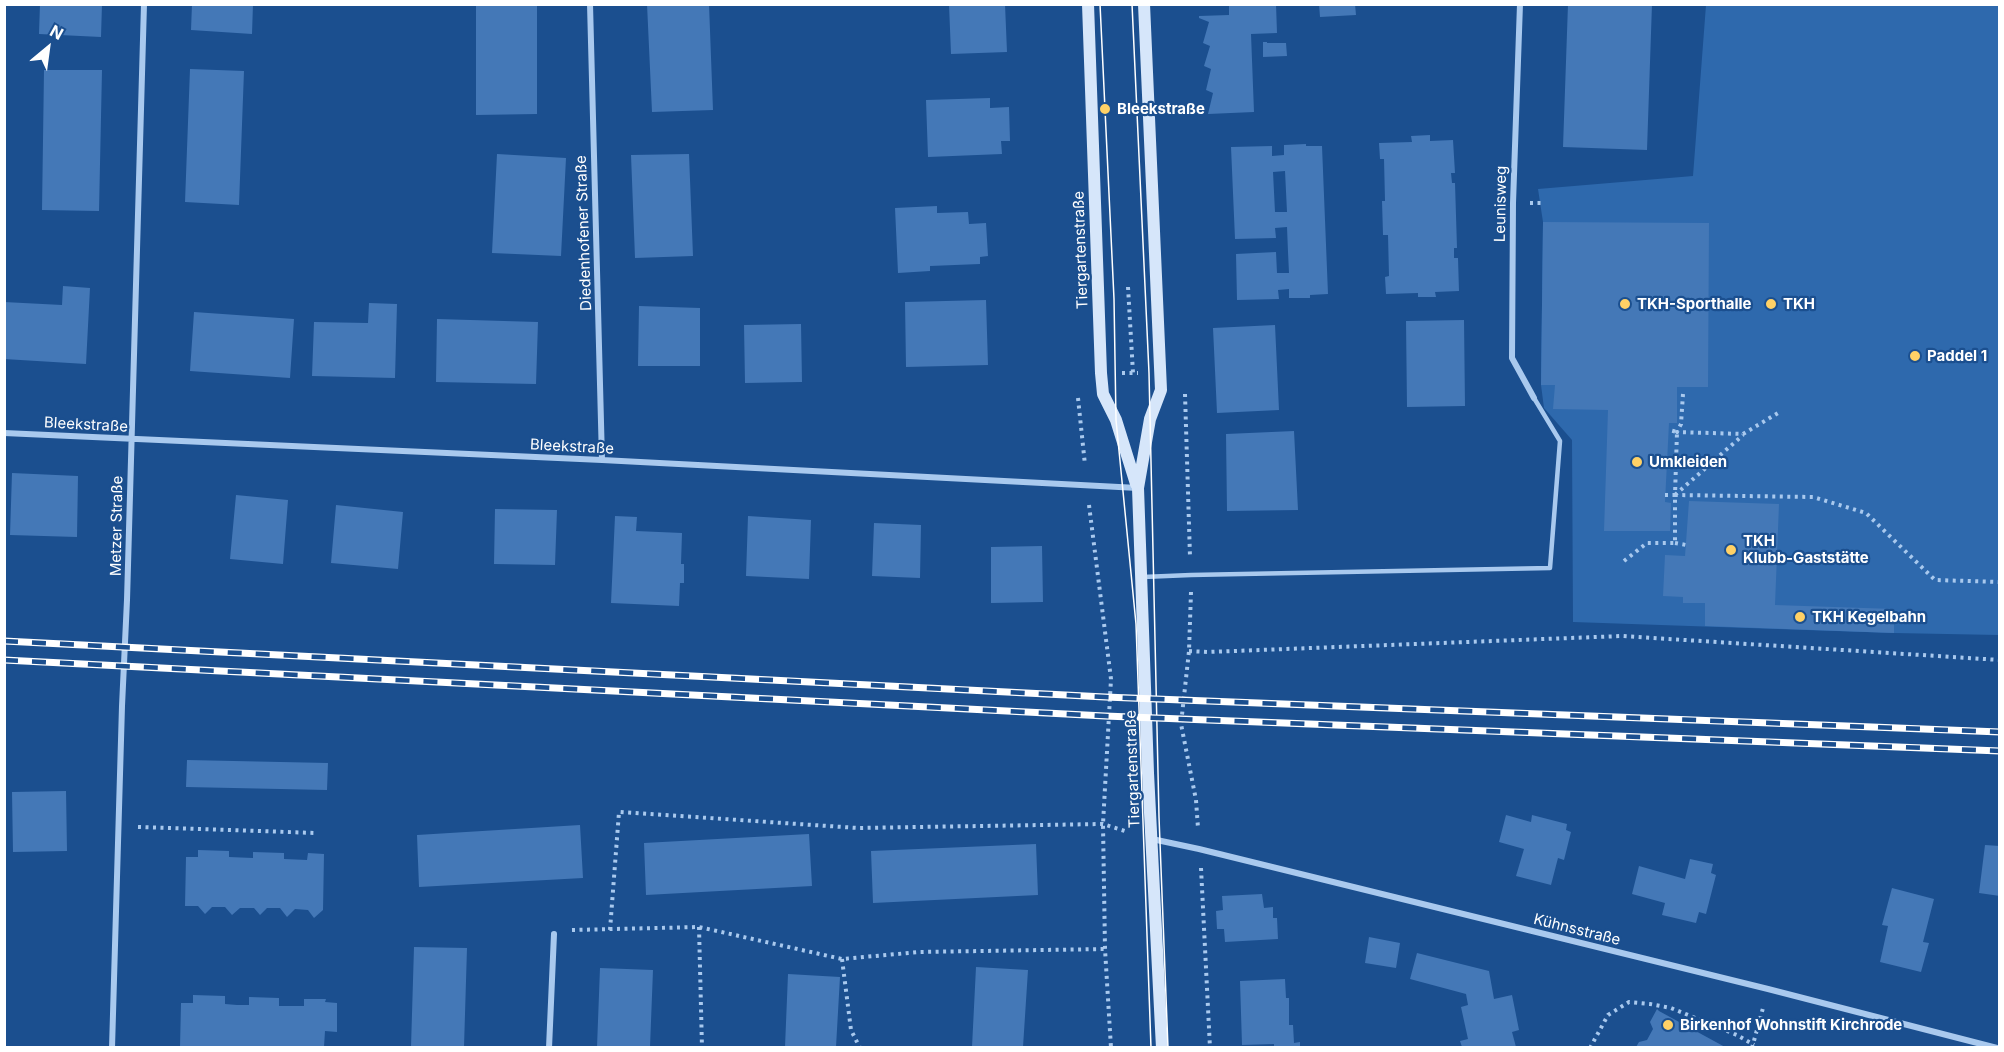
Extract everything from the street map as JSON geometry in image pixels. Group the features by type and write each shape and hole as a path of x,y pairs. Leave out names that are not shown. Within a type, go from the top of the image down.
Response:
{"main road":[{"name":"Tiergartenstraße","path":"1088,4 1103,394 1116,420 1138,488"},
{"name":"Tiergartenstraße","path":"1144,4 1161,390 1150,419 1138,488 1151,839 1162,1047"}],"street":[{"name":"Metzer Straße","path":"112,1047 144,4"},
{"name":"Diedenhofener Straße","path":"590,4 602,460"},
{"name":"Leunisweg","path":"1520,4 1513,202 1512,358 1534,398"},
{"name":"Bleekstraße","path":"4,433 602,460 1138,488"},
{"name":"Kühnsstraße","path":"1151,839 1997,1047"},
{"path":"549,1047 555,934"}],"lane":[{"path":"1140,577 1550,568 1560,441 1534,398"}],"path":[{"path":"1128,287 1133,373"},
{"path":"1101,373 1185,374 1191,575 1189,651 1181,724 1196,800 1209,1047"},
{"path":"1675,543 1677,432 1681,424 1683,394"},
{"path":"1078,396 1111,679 1103,824 1105,949 1111,1047"},
{"path":"1675,495 1743,434 1778,413"},
{"path":"1669,429 1677,432 1743,434"},
{"path":"1665,495 1813,497 1866,513 1935,580 2000,582"},
{"path":"1624,561 1647,543 1686,545"},
{"path":"1189,651 1622,636 2000,660"},
{"path":"610,930 619,812 858,828 1103,824"},
{"path":"118,826 317,833"},
{"path":"555,934 570,930 699,927 842,959 919,952 1105,949"},
{"path":"699,927 702,1047"},
{"path":"842,959 851,1030 861,1047"},
{"path":"1590,1047 1608,1015 1629,1002 1671,1008 1737,1035 1753,1046 1761,1018"}],"shaded area":[{"name":"TKH","path":"1706,5 1999,5 1999,635 1573,622 1572,440 1544,408 1541,385 1543,222 1538,189 1693,176"}],"building":[{"path":"40,4 102,4 101,37 39,34"},
{"path":"192,4 253,4 252,34 191,30"},
{"path":"476,4 537,4 537,114 476,115"},
{"path":"647,4 709,4 713,110 652,112"},
{"path":"949,4 1005,4 1007,52 951,54"},
{"path":"1229,4 1276,4 1277,33 1251,34 1254,112 1208,114 1213,93 1206,90 1211,69 1204,66 1210,46 1203,43 1209,22 1199,16 1229,15"},
{"path":"1319,4 1355,4 1356,15 1320,17"},
{"path":"1568,4 1652,4 1647,150 1563,147"},
{"path":"1263,42 1286,43 1287,56 1263,57"},
{"path":"190,69 244,71 239,205 185,202"},
{"path":"44,70 102,70 99,211 42,210"},
{"path":"990,98 990,108 1009,107 1010,141 1001,141 1002,154 928,157 926,100"},
{"path":"1430,135 1430,141 1453,140 1455,173 1451,173 1452,183 1455,183 1457,248 1454,248 1454,258 1458,258 1459,291 1435,292 1436,297 1418,297 1418,293 1386,294 1385,277 1389,276 1388,235 1383,235 1384,159 1380,159 1379,143 1412,142 1411,136"},
{"path":"1284,145 1322,146 1328,294 1310,295 1310,298 1289,298 1289,289 1278,290 1279,299 1237,300 1236,254 1276,252 1277,273 1289,273 1287,227 1275,228 1276,238 1235,239 1231,147 1272,146 1272,156 1284,155","holes":["1285,171 1287,212 1275,212 1273,172"]},
{"path":"497,154 566,158 561,256 492,253"},
{"path":"689,154 693,256 635,258 631,155"},
{"path":"937,206 937,213 968,212 969,224 986,223 988,256 980,257 980,264 930,266 930,271 898,273 895,208"},
{"name":"TKH-Sporthalle","path":"1543,222 1709,223 1708,387 1677,387 1677,423 1669,423 1665,502 1671,503 1670,531 1604,531 1608,410 1553,409 1555,385 1541,385"},
{"path":"63,286 90,288 86,364 4,359 4,302 62,305"},
{"path":"986,300 988,365 906,367 905,302"},
{"path":"369,303 397,304 395,378 312,376 314,322 368,323"},
{"path":"639,306 700,308 700,366 638,366"},
{"path":"194,312 294,319 290,378 190,371"},
{"path":"437,319 538,322 536,384 436,382"},
{"path":"1464,320 1465,406 1407,407 1406,321"},
{"path":"801,324 802,382 745,383 744,325"},
{"path":"1275,325 1279,410 1217,413 1213,328"},
{"path":"1294,431 1298,510 1227,511 1226,434"},
{"path":"12,473 78,476 77,537 10,535"},
{"path":"236,495 288,500 283,564 230,559"},
{"name":"TKH Klubb-Gaststätte","path":"1689,501 1779,504 1775,605 1894,609 1894,633 1705,626 1705,603 1683,603 1683,597 1663,596 1665,555 1685,556"},
{"path":"336,505 403,512 398,569 331,563"},
{"path":"495,509 557,510 555,565 494,564"},
{"path":"615,516 637,517 636,531 682,533 681,564 684,564 684,583 680,583 679,606 611,603"},
{"path":"748,516 811,520 809,579 746,576"},
{"path":"874,523 921,525 920,578 872,576"},
{"path":"1042,546 1043,602 991,603 991,547"},
{"path":"187,760 328,763 327,790 186,787"},
{"path":"66,791 67,851 13,852 12,792"},
{"path":"1506,815 1531,822 1532,815 1567,824 1566,830 1571,832 1564,860 1558,858 1551,885 1516,876 1524,849 1499,842"},
{"path":"580,825 583,878 419,887 417,835"},
{"path":"809,834 812,886 646,895 644,843"},
{"path":"1036,844 1038,895 873,903 871,851"},
{"path":"1985,845 2000,846 2000,896 1979,893"},
{"path":"198,850 229,851 229,857 253,858 253,852 284,853 284,859 307,860 308,853 324,854 323,910 314,918 308,910 295,909 287,917 280,908 267,908 260,915 254,908 240,908 232,915 225,907 212,907 205,914 198,906 185,906 186,857 198,857"},
{"path":"1690,859 1713,864 1711,873 1716,875 1706,914 1699,912 1696,923 1662,915 1665,903 1632,894 1639,866 1685,879"},
{"path":"1892,888 1934,899 1923,942 1929,943 1921,972 1880,962 1888,926 1882,925"},
{"path":"1262,894 1264,908 1273,907 1273,918 1277,918 1278,939 1225,942 1224,929 1217,929 1216,911 1223,910 1222,896"},
{"path":"1369,937 1400,943 1396,968 1365,963"},
{"path":"414,947 467,948 464,1047 411,1047"},
{"path":"1417,953 1489,971 1494,999 1512,995 1519,1030 1512,1032 1516,1047 1462,1047 1460,1041 1468,1039 1461,1007 1468,1005 1466,994 1410,979"},
{"path":"976,967 1028,970 1023,1047 972,1047"},
{"path":"600,968 653,970 650,1047 597,1047"},
{"path":"788,974 840,977 836,1047 785,1047"},
{"path":"1285,979 1286,998 1289,998 1289,1025 1293,1025 1294,1043 1300,1042 1300,1047 1274,1047 1274,1044 1242,1045 1240,981"},
{"path":"193,995 225,996 225,1004 237,1005 249,1005 249,997 279,998 279,1006 304,1006 304,999 326,999 325,1002 337,1003 337,1032 325,1031 324,1047 180,1047 181,1003 193,1003"},
{"name":"Birkenhof Wohnstift Kirchrode","path":"1657,1009 1725,1047 1636,1047 1639,1042 1647,1040 1653,1029 1650,1022"}],"tram line":[{"path":"1100,4 1114,299 1116,420 1136,624 1151,1048"},
{"path":"1132,4 1149,373 1159,817 1168,1048"}],"railway":[{"path":"4,641 1105,697 2000,732"},
{"path":"4,660 1105,716 2000,751"}],"place":[{"name":"Bleekstraße","path":"1105,109"},
{"name":"TKH-Sporthalle","path":"1625,304"},
{"name":"TKH","path":"1771,304"},
{"name":"Paddel 1","path":"1915,356"},
{"name":"Umkleiden","path":"1637,462"},
{"name":"TKH Klubb-Gaststätte","path":"1731,550"},
{"name":"TKH Kegelbahn","path":"1800,617"},
{"name":"Birkenhof Wohnstift Kirchrode","path":"1668,1025"}]}
